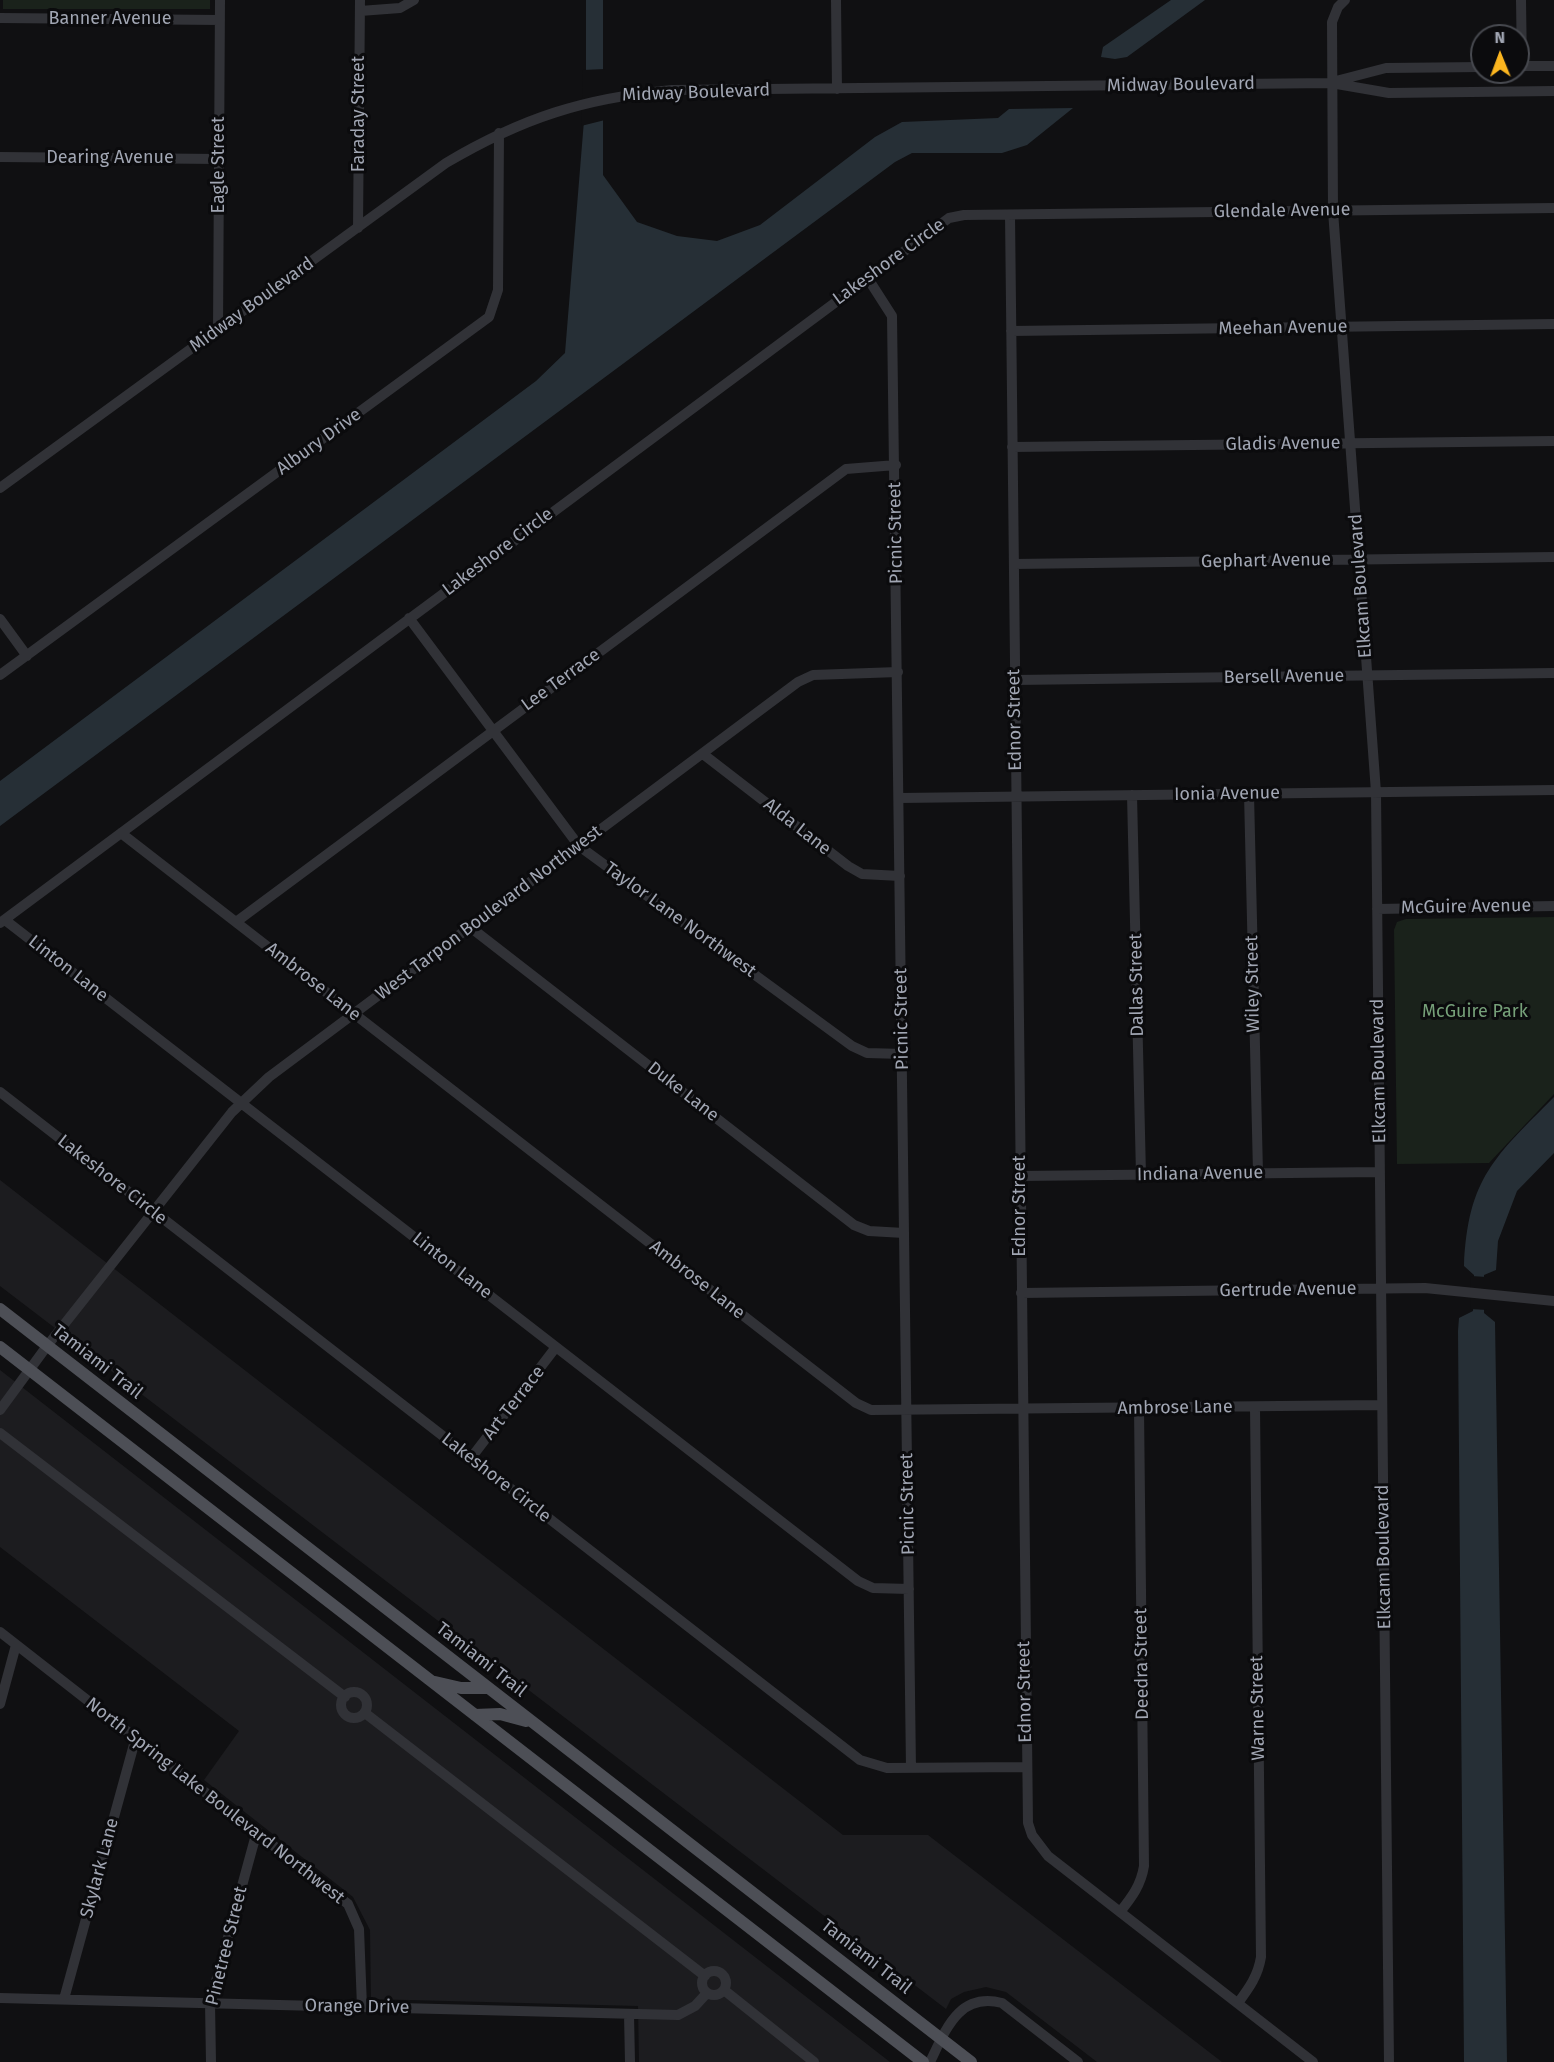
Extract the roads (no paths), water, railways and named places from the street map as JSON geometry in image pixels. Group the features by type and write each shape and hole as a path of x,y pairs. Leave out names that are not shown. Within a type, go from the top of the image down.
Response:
{"main road":[{"name":"Tamiami Trail","path":"0,1309 971,2062"},
{"path":"0,1347 923,2062"},
{"path":"431,1681 461,1688 489,1688"},
{"path":"475,1715 500,1714 533,1722"}],"street":[{"name":"Eagle Street","path":"218,330 220,0"},
{"path":"360,5 400,8 414,0"},
{"path":"836,0 837,89"},
{"name":"Elkcam Boulevard","path":"1345,0 1338,7 1332,22 1333,211 1376,792 1389,2062"},
{"path":"1521,0 1521,24"},
{"name":"Faraday Street","path":"358,228 360,5"},
{"name":"Banner Avenue","path":"0,18 220,20"},
{"path":"1530,66 1554,66"},
{"name":"Midway Boulevard","path":"1331,82 1386,68 1470,67"},
{"name":"Midway Boulevard","path":"0,488 446,163 499,134 573,106 615,96 672,90 1331,82 1389,93 1554,91"},
{"name":"Albury Drive","path":"0,675 489,317 496,303 498,290 499,134"},
{"name":"Dearing Avenue","path":"0,158 219,159"},
{"name":"Glendale Avenue","path":"1010,215 1554,208"},
{"name":"Lakeshore Circle","path":"2,921 949,218 1010,215"},
{"name":"Ednor Street","path":"1010,215 1028,1823 1039,1846 1313,2062"},
{"name":"Picnic Street","path":"867,277 892,316 896,465 910,1768"},
{"name":"Meehan Avenue","path":"1011,331 1554,324"},
{"name":"Gladis Avenue","path":"1012,447 1554,441"},
{"name":"Lee Terrace","path":"236,922 846,469 896,465"},
{"name":"Gephart Avenue","path":"1014,564 1554,557"},
{"name":"Taylor Lane Northwest","path":"409,618 579,846 852,1046 867,1053 903,1054"},
{"path":"0,619 27,656"},
{"name":"West Tarpon Boulevard Northwest","path":"0,1410 47,1346 241,1102 269,1077 798,682 813,675 898,672"},
{"name":"Bersell Avenue","path":"1015,680 1554,673"},
{"name":"Alda Lane","path":"703,754 848,866 862,874 900,876"},
{"name":"Ionia Avenue","path":"900,798 1554,790"},
{"name":"Wiley Street","path":"1249,794 1258,1173"},
{"name":"Dallas Street","path":"1132,795 1141,1175"},
{"name":"Ambrose Lane","path":"121,833 856,1403 871,1410 1382,1405"},
{"name":"McGuire Avenue","path":"1377,909 1554,906"},
{"name":"Linton Lane","path":"2,921 241,1102 858,1581 873,1588 909,1589"},
{"name":"Duke Lane","path":"470,927 854,1225 869,1232 904,1233"},
{"name":"Lakeshore Circle","path":"0,1092 860,1760 875,1766 910,1768 1026,1767"},
{"name":"Indiana Avenue","path":"1020,1176 1380,1172"},
{"name":"Gertrude Avenue","path":"1021,1293 1381,1289 1464,1291 1554,1301"},
{"name":"Art Terrace","path":"471,1458 556,1347"},
{"name":"Warne Street","path":"1238,2003 1253,1983 1259,1970 1261,1957 1255,1407"},
{"name":"Deedra Street","path":"1120,1912 1136,1892 1144,1866 1139,1408"},
{"path":"0,1433 345,1697"},
{"name":"North Spring Lake Boulevard Northwest","path":"0,1632 338,1895 355,1916 359,1929 362,2007"},
{"path":"0,1704 16,1645"},
{"path":"354,1692 362,1695 367,1702 365,1713 356,1718 345,1713 342,1706 345,1697 354,1692"},
{"path":"365,1713 705,1976"},
{"name":"Skylark Lane","path":"64,2000 136,1737"},
{"name":"Pinetree Street","path":"211,2062 210,2003 257,1831"},
{"path":"716,1971 723,1975 727,1982 724,1990 718,1995 707,1993 702,1986 705,1976 716,1971"},
{"path":"724,1990 814,2062"},
{"name":"Orange Drive","path":"0,1998 678,2014 695,2006 707,1993"},
{"path":"930,2062 941,2038 960,2011 972,2002 987,1999 1002,2003 1078,2062"},
{"path":"629,2014 630,2062"}],"park label":[{"name":"McGuire Park","path":"1475,1012"}]}
